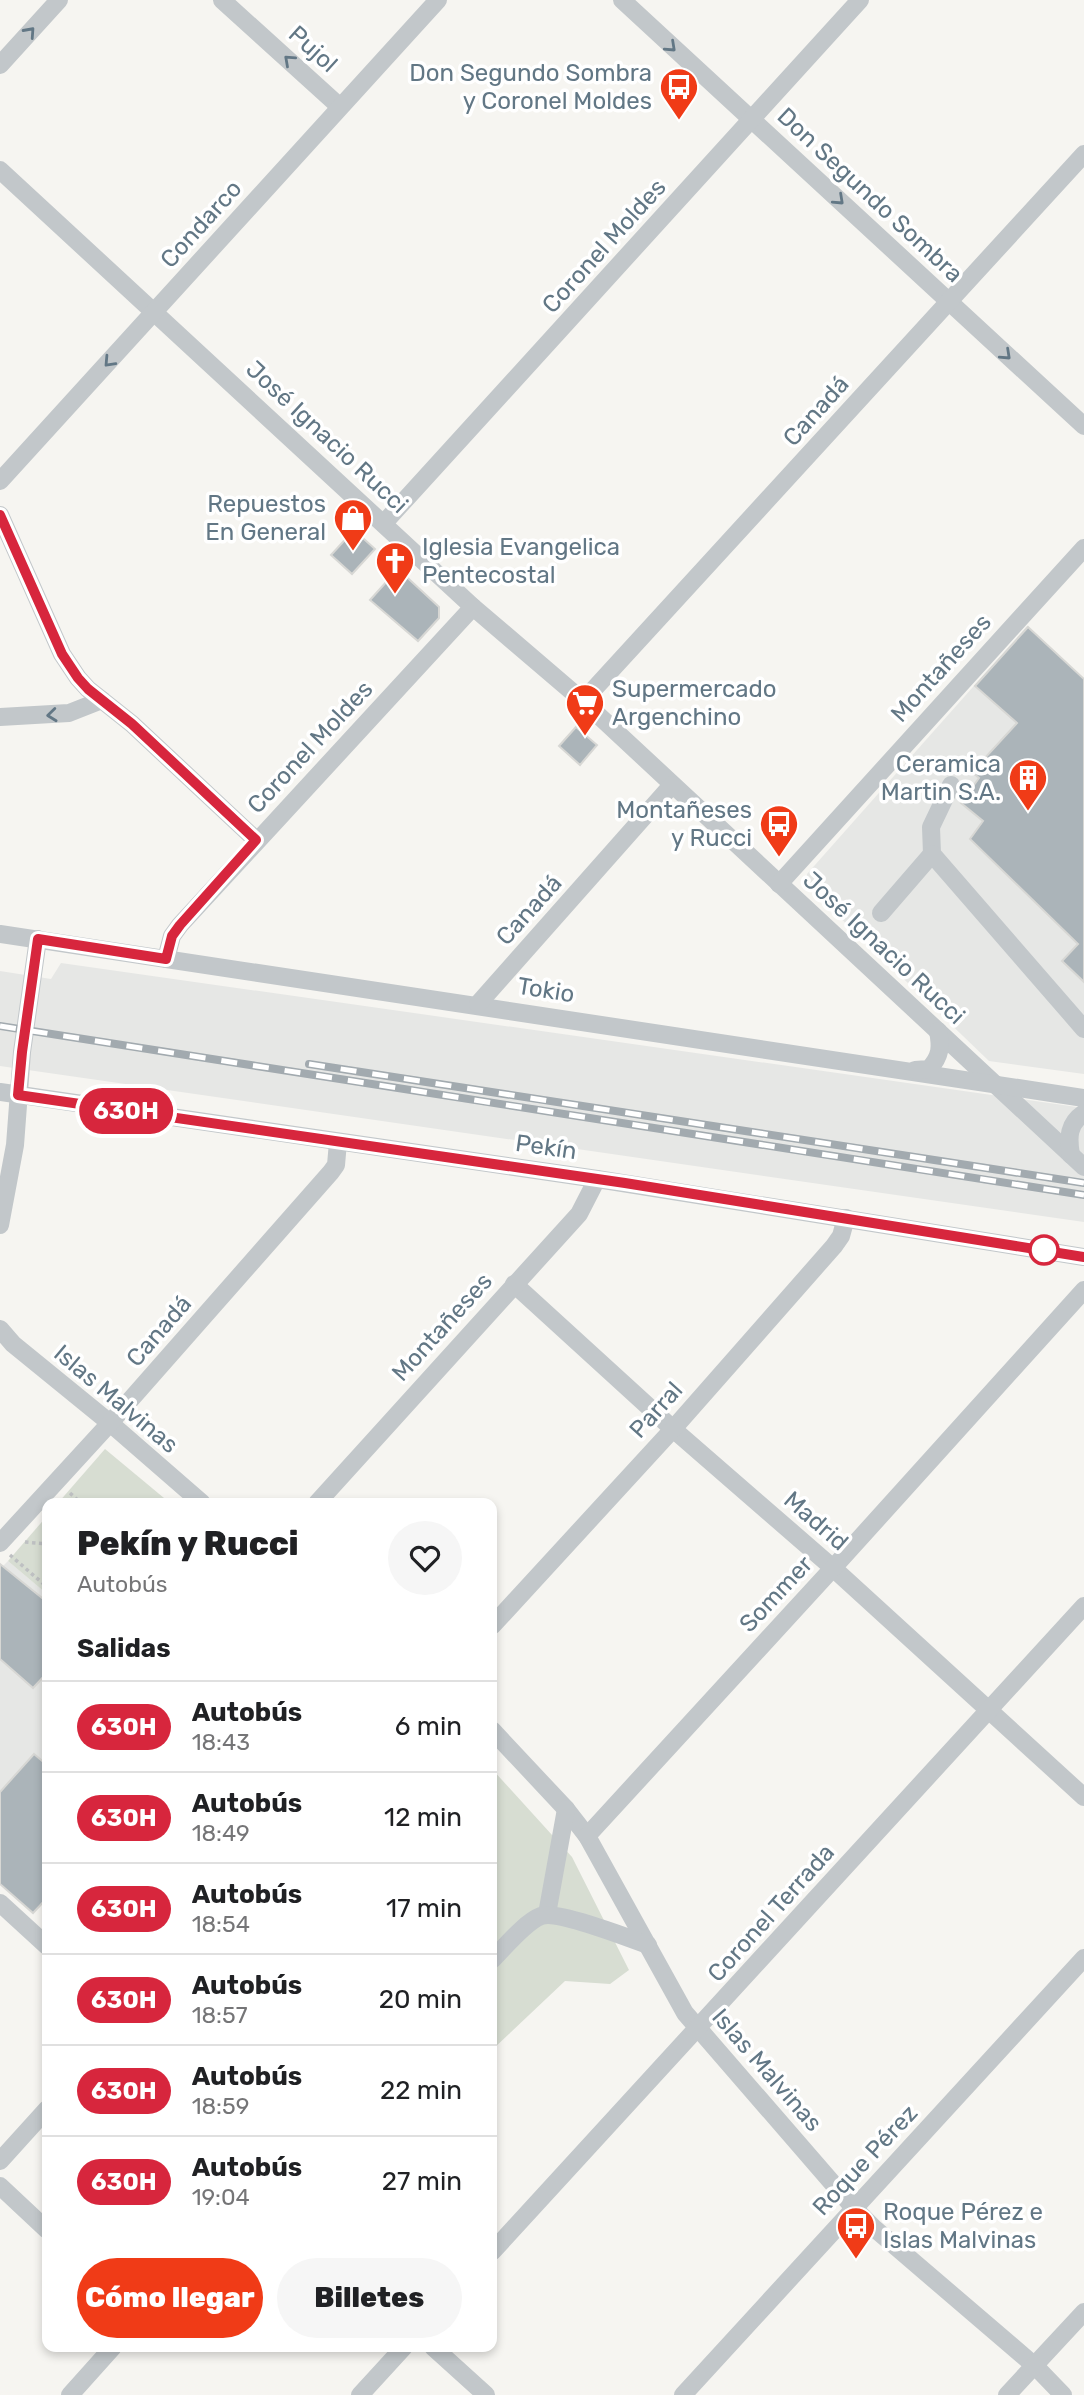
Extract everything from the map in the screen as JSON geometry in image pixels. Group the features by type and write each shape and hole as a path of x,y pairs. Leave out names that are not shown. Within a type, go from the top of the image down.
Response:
{"street":[{"path":"0,65 60,0"},
{"name":"Pujol","path":"222,0 339,106"},
{"name":"Condarco","path":"0,481 438,0"},
{"name":"Don Segundo Sombra","path":"622,0 1084,426"},
{"name":"Coronel Moldes","path":"384,523 860,0"},
{"name":"Canadá","path":"583,701 1084,153"},
{"name":"José Ignacio Rucci","path":"0,170 473,607 583,701 1077,1161"},
{"path":"0,515 62,654 78,678 132,724 256,840"},
{"name":"Montañeses","path":"779,884 1084,548"},
{"name":"Coronel Moldes","path":"166,959 172,936 180,925 473,607"},
{"path":"0,717 69,713 102,700"},
{"name":"Canadá","path":"478,1004 673,785"},
{"path":"951,785 931,827 932,854 1084,1029"},
{"path":"881,913 932,854"},
{"name":"Tokio","path":"0,934 478,1004 1084,1098"},
{"path":"0,1225 15,1145 9,1093 22,1052 38,939"},
{"path":"909,1071 929,1069 934,1063 941,1047 938,1031"},
{"name":"Pekín","path":"9,1093 597,1179 1084,1257"},
{"path":"1077,1161 1068,1139 1070,1128 1084,1113"},
{"name":"Canadá","path":"48,1498 331,1172 336,1165 338,1142"},
{"name":"Montañeses","path":"321,1498 579,1214 597,1179"},
{"name":"Parral","path":"497,1621 673,1429 834,1246 841,1236 846,1218"},
{"name":"Madrid","path":"514,1283 1084,1797"},
{"name":"Sommer","path":"587,1836 1084,1290"},
{"name":"Islas Malvinas","path":"0,1329 13,1344 196,1498"},
{"name":"Canadá","path":"5,1549 42,1505"},
{"name":"Coronel Terrada","path":"497,2247 1084,1606"},
{"name":"Islas Malvinas","path":"497,1735 566,1809 587,1836 685,2013 854,2208 1035,2365 1063,2395"},
{"path":"547,1914 566,1809"},
{"path":"0,1903 42,1941"},
{"path":"497,1954 533,1920 547,1914 648,1945"},
{"name":"Roque Pérez","path":"683,2395 1084,1958"},
{"path":"0,2161 42,2115"},
{"path":"0,2186 42,2225"},
{"path":"1007,2395 1084,2312"},
{"path":"70,2395 109,2352"},
{"path":"360,2395 399,2352"},
{"path":"439,2352 486,2395"}],"path":[{"path":"5,1549 42,1582"}],"shaded area":[{"path":"1027,626 1084,679 1084,1074 989,1061 806,885 807,874"},
{"path":"61,963 1084,1108 1084,1222 0,1066 0,971 51,979"},
{"path":"105,1449 164,1498 62,1498"},
{"path":"42,1522 42,1590 8,1561"},
{"path":"8,1561 42,1590 42,1903 33,1913 0,1884 0,1569"},
{"path":"497,1774 572,1857 629,1970 610,1984 565,1981 497,2045"}],"building":[{"name":"Repuestos En General","path":"354,530 375,549 352,574 331,555"},
{"path":"398,569 439,607 439,618 418,641 370,600"},
{"name":"Ceramica Martin S.A.","path":"1028,627 1084,679 1084,982 1062,961 1078,944 970,839 983,821 961,803 979,778 972,772 1017,723 975,686"},
{"path":"576,727 597,745 580,765 559,746"},
{"path":"0,1564 42,1598 42,1678 33,1688 0,1659"},
{"path":"34,1754 42,1761 42,1903 33,1913 0,1884 0,1792"}],"railway":[{"path":"0,1026 1084,1195"},
{"path":"309,1064 1084,1183"}],"bus line":[{"name":"630H","path":"0,515 62,654 78,678 132,724 256,840 180,925 172,936 166,959 38,939 18,1095 625,1183 1084,1257"}],"place":[{"name":"Don Segundo Sombra y Coronel Moldes","path":"679,121"},
{"name":"Repuestos En General","path":"353,552"},
{"name":"Iglesia Evangelica Pentecostal","path":"395,595"},
{"name":"Supermercado Argenchino","path":"585,737"},
{"name":"Ceramica Martin S.A.","path":"1028,812"},
{"name":"Montañeses y Rucci","path":"779,858"},
{"name":"Roque Pérez e Islas Malvinas","path":"856,2260"}]}
